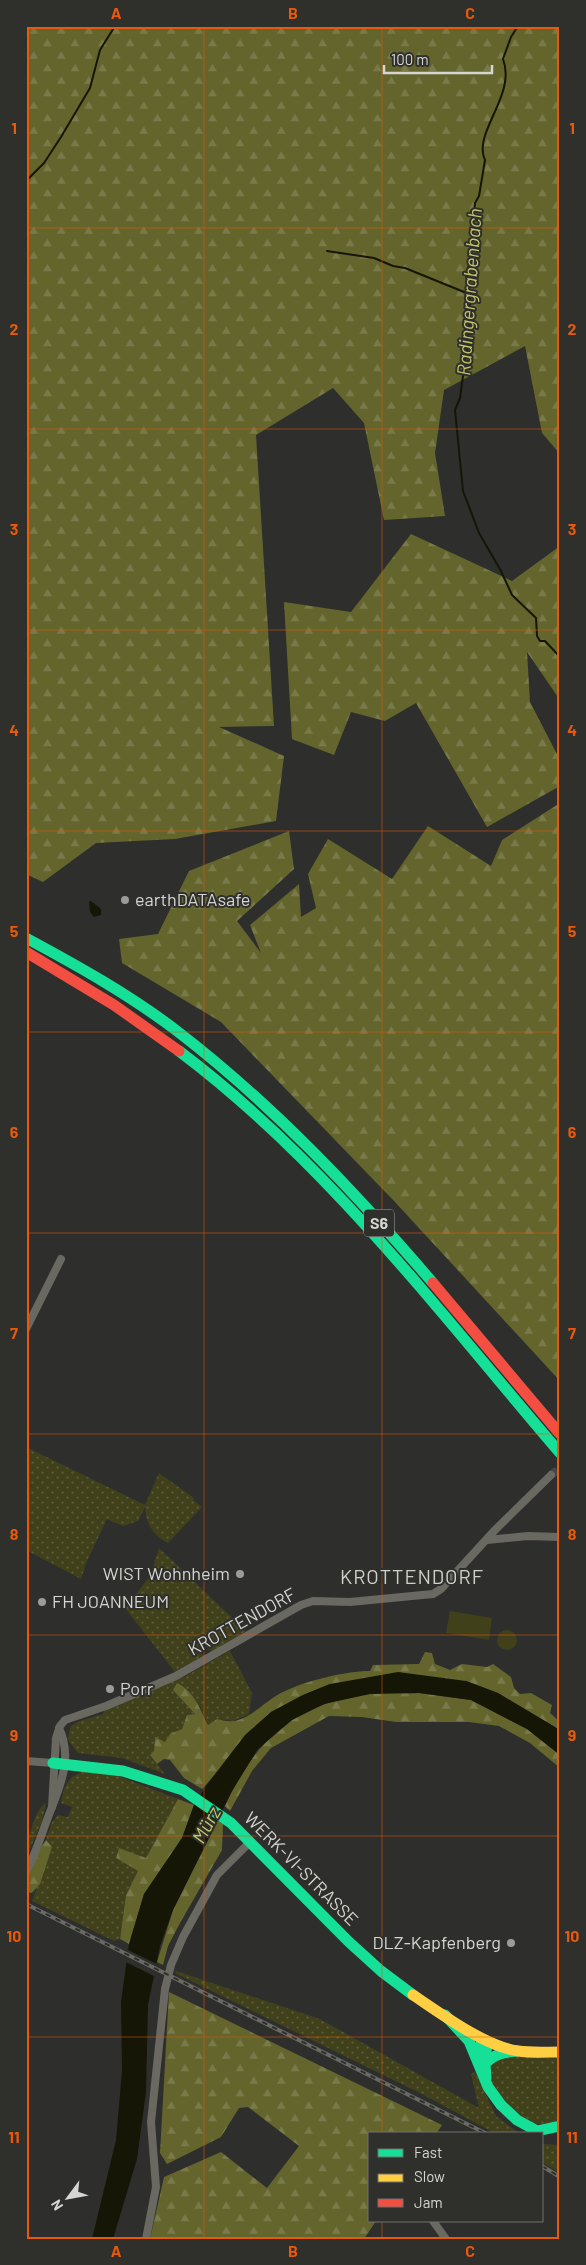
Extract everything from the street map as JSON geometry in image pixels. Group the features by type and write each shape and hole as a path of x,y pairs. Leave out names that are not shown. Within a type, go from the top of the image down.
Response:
{"main road":[{"path":"26,928 49,942 64,958"},
{"name":"S6","path":"26,938 121,992 178,1032 271,1111 312,1151 399,1245 560,1434"},
{"name":"S6","path":"26,952 88,986 172,1044 250,1108 306,1162 366,1227 560,1453"},
{"name":"WERK-VI-STRASSE","path":"59,1764 123,1771 183,1790 231,1823 380,1971 445,2015 487,2040 517,2051 560,2052"},
{"path":"445,2015 463,2032 480,2060 492,2094 506,2112 524,2126 538,2132"},
{"path":"480,2060 481,2044 487,2040"},
{"path":"480,2060 493,2055 517,2051"},
{"path":"543,2132 560,2126"},
{"path":"544,2134 560,2136"}],"street":[{"path":"26,1329 61,1259"},
{"name":"KROTTENDORF","path":"60,1727 70,1718 106,1706 176,1676 313,1601 350,1602 433,1594 551,1475"},
{"path":"486,1540 528,1536 560,1538"},
{"path":"52,1807 64,1744 60,1727"},
{"path":"26,1872 41,1841 62,1783 56,1738 60,1727"},
{"name":"WERK-VI-STRASSE","path":"26,1761 59,1764"},
{"path":"146,2239 156,2187 151,2122 165,1989 171,1965 183,1937 217,1875 250,1842"},
{"path":"434,2222 446,2239"}],"shaded area":[{"path":"26,1447 145,1505 159,1473 194,1498 193,1500 202,1507 168,1543 162,1540 151,1528 145,1507 138,1521 123,1526 107,1519 87,1561 81,1579 26,1550"},
{"path":"159,1548 246,1631 211,1652 206,1646 199,1651 204,1656 175,1672 125,1608 150,1576"},
{"path":"450,1611 492,1618 489,1640 446,1633"},
{"path":"507,1630 514,1633 517,1640 514,1647 507,1650 500,1647 497,1640 500,1633"},
{"path":"230,1651 252,1693 249,1714 233,1721 217,1719 208,1725 200,1706 173,1690 195,1714 187,1715 182,1729 165,1742 155,1738 154,1751 150,1755 165,1774 122,1758 78,1753 68,1740 70,1727 77,1722 103,1714 105,1709 153,1687 158,1688 165,1683 184,1677"},
{"path":"88,1770 118,1776 178,1799 146,1858 119,1848 116,1858 138,1871 126,1895 120,1939 114,1941 32,1901 52,1847 46,1840 52,1822 58,1815 68,1817 72,1807 61,1803 66,1786 76,1775"},
{"path":"46,1803 42,1821 26,1858 27,1845 34,1820"},
{"path":"176,1971 320,2019 479,2108 471,2074 475,2072 496,2116 517,2132 492,2132 422,2094 175,1973"},
{"path":"503,2055 560,2055 560,2121 546,2124 530,2122 522,2118 507,2105 495,2090 490,2073 492,2060"},
{"path":"544,2144 560,2145 560,2173 544,2163"}],"green space":[{"path":"26,26 560,26 560,454 542,433 525,346 444,390 435,453 445,516 384,520 364,423 333,388 256,435 274,726 219,727 284,756 276,821 175,839 96,843 43,882 26,874"},
{"path":"411,534 512,581 560,546 560,700 527,652 530,702 560,760 560,786 487,827 416,703 385,721 351,712 334,755 292,739 284,602 351,612"},
{"path":"560,803 560,1381 395,1202 221,1022 122,963 119,939 158,934 189,871 289,831 294,869 237,921 261,953 250,925 299,884 301,917 316,908 308,874 328,839 392,879 428,826 491,866 502,840"},
{"path":"425,1652 432,1653 435,1664 450,1670 462,1664 487,1667 493,1664 511,1677 514,1688 520,1694 531,1693 552,1705 550,1713 560,1722 560,1730 498,1693 466,1681 330,1684 303,1695 271,1712 202,1789 184,1778 170,1760 164,1759 157,1764 150,1755 154,1751 155,1737 165,1742 170,1734 182,1729 187,1715 195,1714 173,1690 177,1683 183,1686 192,1696 208,1725 217,1719 233,1721 246,1717 283,1692 314,1681 337,1675 370,1671 373,1665 419,1664"},
{"path":"376,1693 419,1693 471,1700 527,1729 560,1755 560,1768 530,1743 499,1726 469,1722 396,1722 362,1717 329,1716 271,1748 252,1771 230,1811 225,1806 250,1762 264,1744 299,1716 320,1706 343,1699"},
{"path":"178,1799 194,1805 182,1838 144,1894 129,1944 120,1939 126,1895 138,1871 116,1858 119,1848 146,1858"},
{"path":"218,1821 223,1824 222,1850 168,1946 163,1965 157,1962 173,1910"},
{"path":"46,1840 52,1847 40,1884 32,1893 26,1892 32,1865 38,1851"},
{"path":"169,1992 442,2125 437,2132 368,2132 368,2222 375,2222 364,2239 150,2239 164,2177 221,2152 267,2188 299,2146 248,2107 239,2108 221,2137 167,2164 160,2153"}],"water":[{"path":"91,901 101,909 101,915 94,917 90,912 89,902"},
{"name":"Mürz","path":"398,1672 466,1681 498,1693 560,1730 560,1755 527,1729 471,1700 419,1693 370,1694 324,1704 292,1720 258,1749 232,1791 173,1910 160,1946 148,2005 146,2092 137,2159 113,2239 92,2239 116,2140 122,2071 121,2002 129,1944 144,1894 182,1838 194,1805 209,1782 245,1735 271,1712 303,1695 330,1684"}],"pier":[{"path":"126,1949 159,1965 156,1977 124,1961"}],"waterway":[{"path":"26,181 44,163 90,88 100,50 115,26"},
{"name":"Radingergrabenbach","path":"518,26 511,37 503,59 506,73 504,86 484,138 485,160 479,196 475,203 471,259 466,274 470,294 469,332 460,398 455,410 463,491 479,533 501,571 512,595 536,618 537,636 540,641 545,641 560,657"},
{"path":"327,251 374,258 393,266 405,268 469,294"}],"tunnel":[{"path":"551,1475 560,1468"}],"railway":[{"path":"26,1904 483,2132"},
{"path":"544,2167 560,2177"}],"traffic: fast":[{"path":"26,938 84,970 141,1005 212,1059 246,1088 311,1150 433,1283"},
{"path":"179,1051 233,1094 333,1190 426,1294 560,1453"},
{"path":"53,1763 123,1771 183,1790 231,1823 349,1942 381,1971 413,1995"},
{"path":"445,2015 469,2041 488,2087 501,2105 517,2120 537,2131"},
{"path":"476,2056 481,2043 487,2041 485,2064"},
{"path":"486,2078 485,2064 488,2061 499,2054 517,2051"},
{"path":"537,2131 560,2126"}],"traffic: slow":[{"path":"413,1995 450,2020 492,2043 518,2051 560,2052"}],"traffic: jam":[{"path":"26,952 114,1005 179,1051"},
{"path":"433,1283 560,1434"}],"place":[{"name":"earthDATAsafe","path":"125,900"},
{"name":"WIST Wohnheim","path":"240,1574"},
{"name":"FH JOANNEUM","path":"42,1602"},
{"name":"Porr","path":"110,1689"},
{"name":"DLZ-Kapfenberg","path":"511,1943"}],"district":[{"name":"KROTTENDORF","path":"412,1577"}]}
